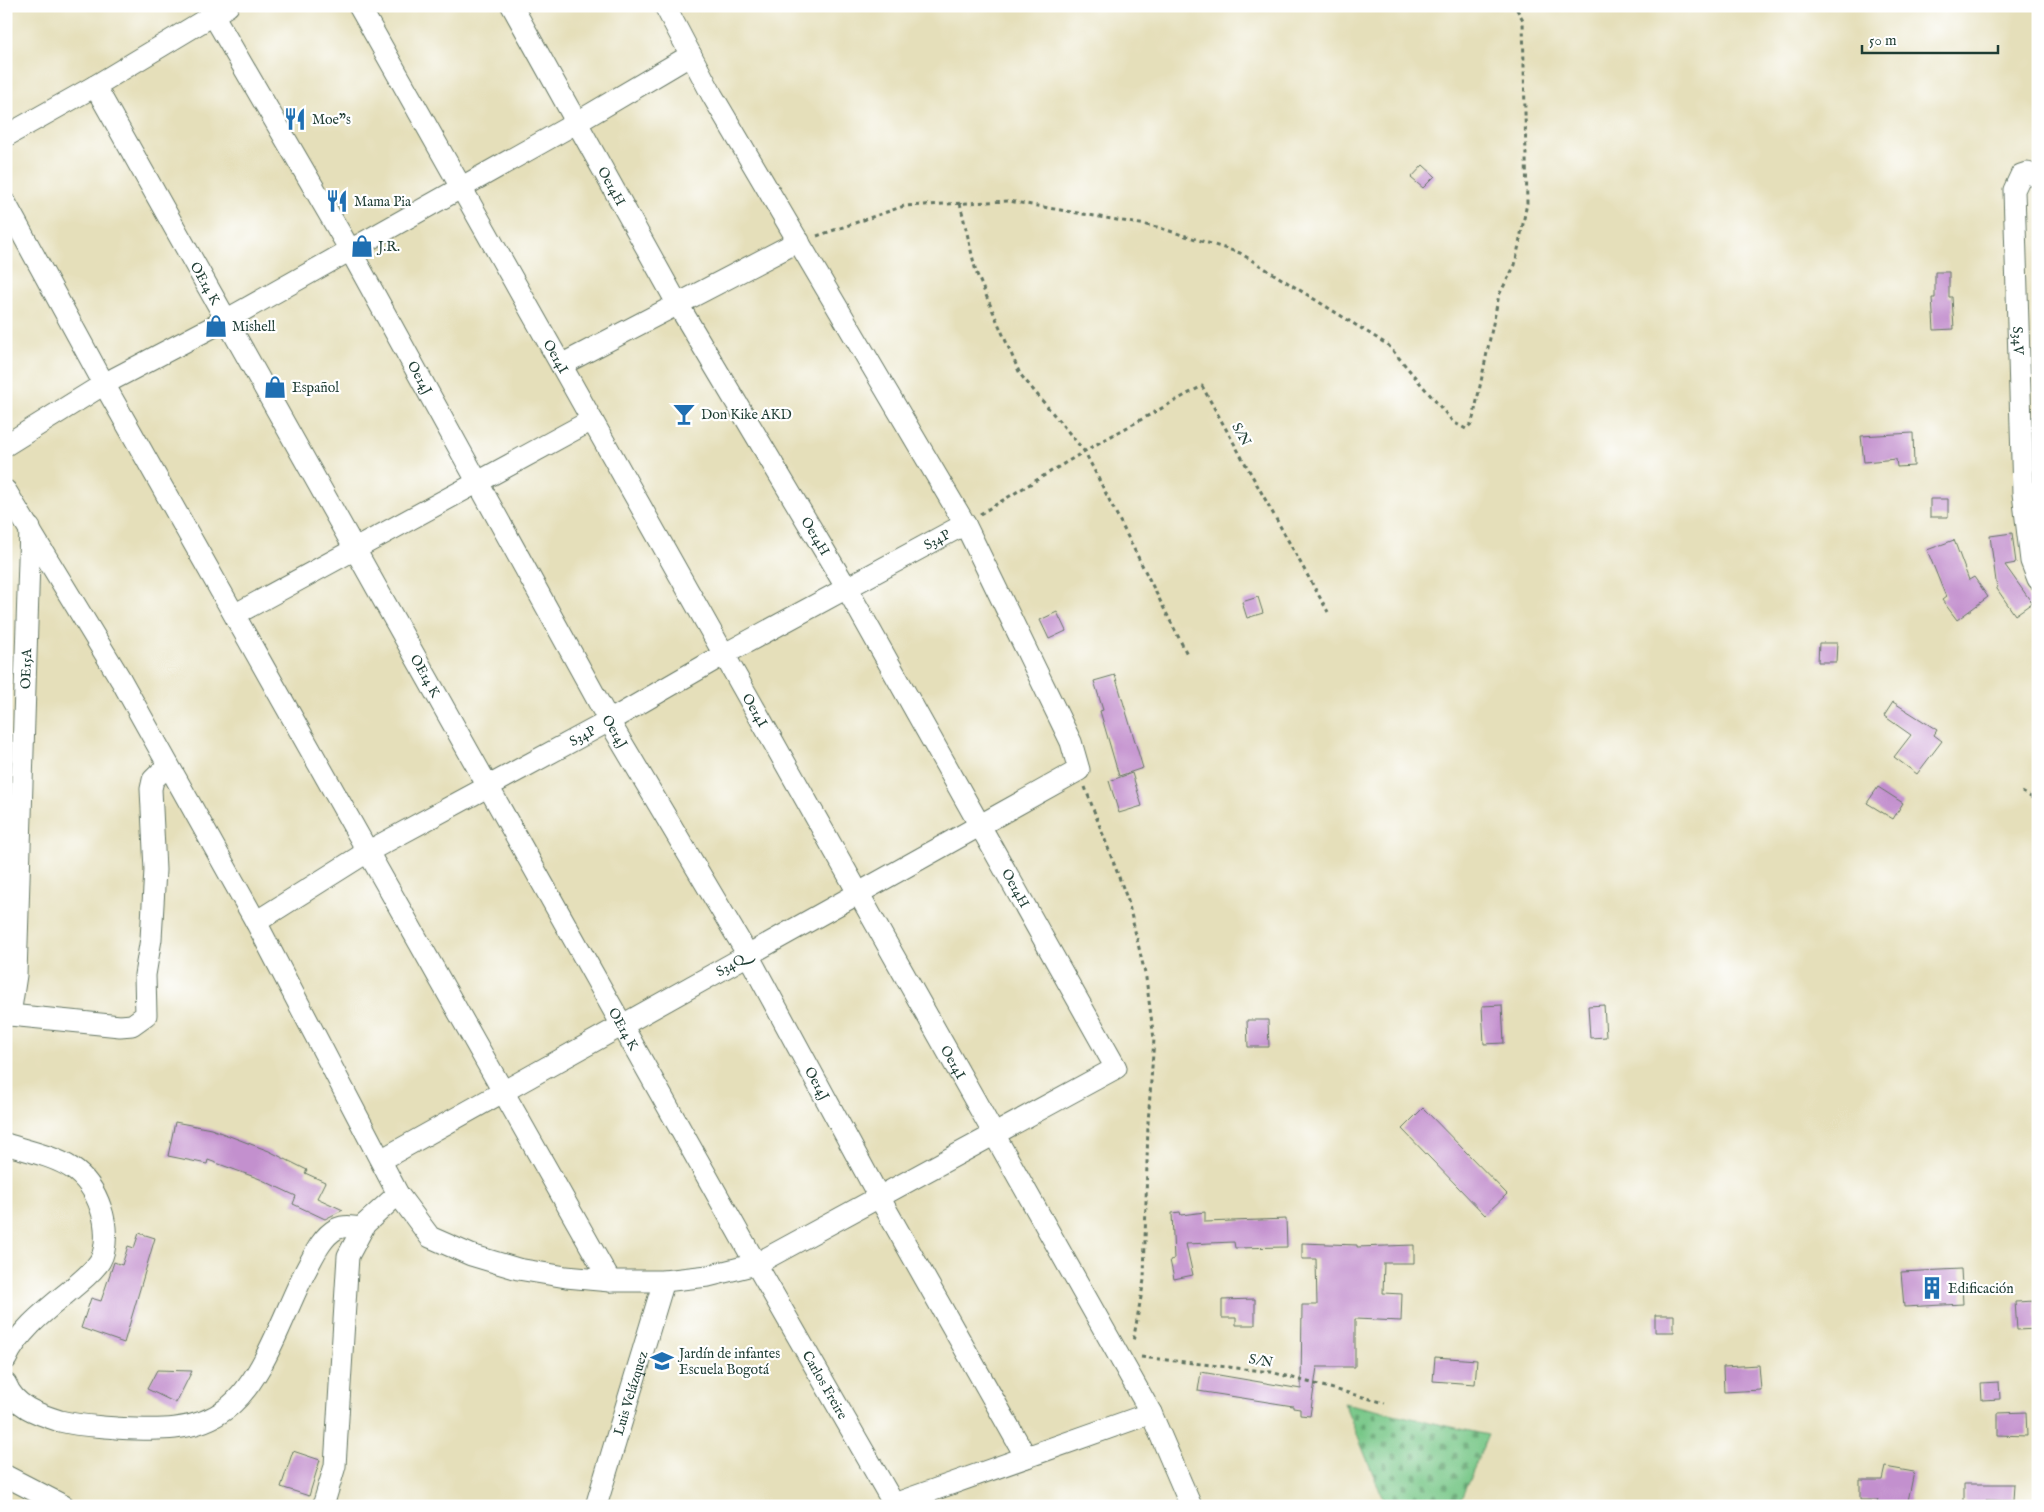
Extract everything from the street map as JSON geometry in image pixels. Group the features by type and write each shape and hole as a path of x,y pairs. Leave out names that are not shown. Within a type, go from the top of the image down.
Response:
{"street":[{"name":"Oe14I","path":"359,6 994,1135 1129,1364 1191,1506"},
{"name":"Oe14H","path":"512,6 677,303 846,588 1116,1068 994,1135"},
{"path":"665,6 712,95 965,524 1071,742 1079,770"},
{"path":"6,136 95,86 216,9"},
{"name":"Oe14J","path":"216,9 609,721 748,955 880,1197 1026,1457"},
{"path":"6,445 104,384 226,320 576,123 691,55"},
{"name":"OE14 K","path":"95,86 756,1264"},
{"name":"S34V","path":"2038,176 2027,173 2021,175 2014,190 2023,493 2031,561 2038,579"},
{"path":"6,204 104,384 236,614 367,852 610,1281"},
{"path":"561,365 799,241"},
{"path":"236,614 592,420"},
{"path":"6,491 121,680 256,922 398,1194 430,1237 471,1255 518,1268 566,1277 610,1281 664,1281 708,1276 756,1264 994,1135"},
{"name":"S34P","path":"256,922 367,852 489,787 723,655 965,524"},
{"name":"OE15A","path":"8,1014 16,975 30,528"},
{"path":"8,1014 120,1026 132,1025 146,1015 145,975 151,939 155,870 151,789 153,780 159,771 168,765"},
{"name":"S34Q","path":"381,1160 1079,770"},
{"path":"6,1144 68,1164 80,1174 98,1200 105,1230 100,1261 85,1278 36,1320 14,1345 6,1359"},
{"path":"323,1506 335,1466 348,1256 365,1224 398,1194"},
{"path":"6,1384 10,1394 22,1406 44,1416 80,1425 153,1430 185,1426 214,1417 236,1401 254,1378 315,1252 336,1229 349,1226 362,1229"},
{"name":"Carlos Freire","path":"756,1264 894,1505"},
{"name":"Luis Velázquez","path":"596,1506 664,1281"},
{"path":"894,1505 1151,1413"},
{"path":"6,1476 64,1506"}],"path":[{"path":"799,241 904,206 1008,201 1157,227 1240,252 1388,345 1453,422 1466,429 1471,424 1474,415 1499,295 1515,265 1527,204 1523,20 1515,6"},
{"path":"960,204 976,272 1020,374 1085,452 1188,656"},
{"name":"S/N","path":"965,524 1085,452 1202,386 1328,612"},
{"path":"1079,770 1128,901 1146,978 1154,1039 1148,1123 1144,1280 1129,1364"},
{"path":"2022,792 2038,801"},
{"name":"S/N","path":"1129,1364 1167,1358 1271,1372 1384,1403"}],"green space":[{"path":"1344,1403 1488,1435 1458,1506 1386,1506"}],"building":[{"path":"1423,165 1435,176 1423,188 1411,178"},
{"path":"1935,272 1949,272 1949,297 1952,297 1954,329 1934,330 1932,298 1935,298"},
{"path":"1913,433 1914,466 1897,467 1896,459 1864,462 1861,436"},
{"path":"1930,499 1948,499 1948,517 1930,517"},
{"path":"2012,533 2016,563 2005,565 2032,603 2015,615 1997,589 1990,536"},
{"path":"1954,540 1969,580 1974,577 1988,597 1957,620 1942,600 1946,597 1927,550"},
{"path":"1258,597 1263,613 1247,618 1242,602"},
{"path":"1057,612 1066,631 1049,639 1040,620"},
{"path":"1819,643 1837,643 1836,662 1818,662"},
{"path":"1115,675 1143,768 1119,776 1100,711 1103,710 1094,681"},
{"path":"1893,702 1937,730 1934,735 1942,741 1917,774 1894,757 1911,735 1884,716"},
{"path":"1132,773 1142,806 1119,813 1109,781"},
{"path":"1878,787 1903,803 1893,819 1867,803"},
{"path":"1502,1005 1504,1043 1484,1044 1482,1006"},
{"path":"1604,1005 1606,1037 1590,1038 1588,1006"},
{"path":"1247,1020 1268,1020 1269,1047 1248,1047"},
{"path":"1423,1108 1507,1194 1485,1215 1402,1129"},
{"path":"175,1122 211,1129 269,1151 307,1170 305,1173 325,1182 317,1198 343,1210 325,1219 293,1204 296,1196 260,1179 208,1160 207,1164 168,1156"},
{"path":"1180,1212 1181,1215 1205,1212 1205,1222 1286,1219 1287,1247 1235,1248 1234,1242 1186,1244 1193,1275 1174,1279 1170,1260 1174,1259 1172,1213"},
{"path":"139,1233 155,1238 124,1343 81,1328 91,1298 101,1301 114,1262 122,1265 128,1246 134,1248"},
{"path":"1302,1243 1357,1245 1357,1247 1414,1245 1414,1263 1384,1263 1383,1293 1402,1294 1401,1321 1355,1319 1355,1367 1317,1367 1310,1416 1300,1415 1300,1409 1293,1408 1293,1406 1198,1391 1201,1372 1301,1389 1302,1305 1317,1305 1316,1259 1302,1259"},
{"name":"Edificación","path":"1961,1269 1963,1304 1904,1307 1901,1272"},
{"path":"1255,1299 1255,1325 1236,1325 1236,1318 1222,1318 1222,1300"},
{"name":"Edificación","path":"2035,1301 2037,1329 2017,1330 2015,1302"},
{"path":"1655,1315 1674,1315 1674,1332 1655,1332"},
{"path":"1435,1357 1477,1360 1475,1384 1433,1381"},
{"path":"1759,1365 1761,1390 1724,1392 1723,1367"},
{"path":"157,1370 192,1371 176,1403 147,1389"},
{"path":"1999,1382 2000,1399 1982,1400 1981,1383"},
{"path":"2026,1412 2027,1436 1998,1435 1998,1413"},
{"path":"293,1451 320,1460 309,1496 281,1487"},
{"path":"1885,1467 1914,1472 1907,1506 1877,1503 1878,1500 1860,1500 1860,1480 1882,1480"},
{"path":"1964,1484 2014,1484 2013,1501 1986,1500 1986,1506 1964,1506"}],"place":[{"name":"Moe\"s","path":"295,119"},
{"name":"Mama Pia","path":"337,201"},
{"name":"J.R.","path":"362,246"},
{"name":"Mishell","path":"216,326"},
{"name":"Español","path":"275,387"},
{"name":"Don Kike AKD","path":"684,414"},
{"name":"Edificación","path":"1932,1288"},
{"name":"Jardín de infantes Escuela Bogotá","path":"662,1361"}]}
